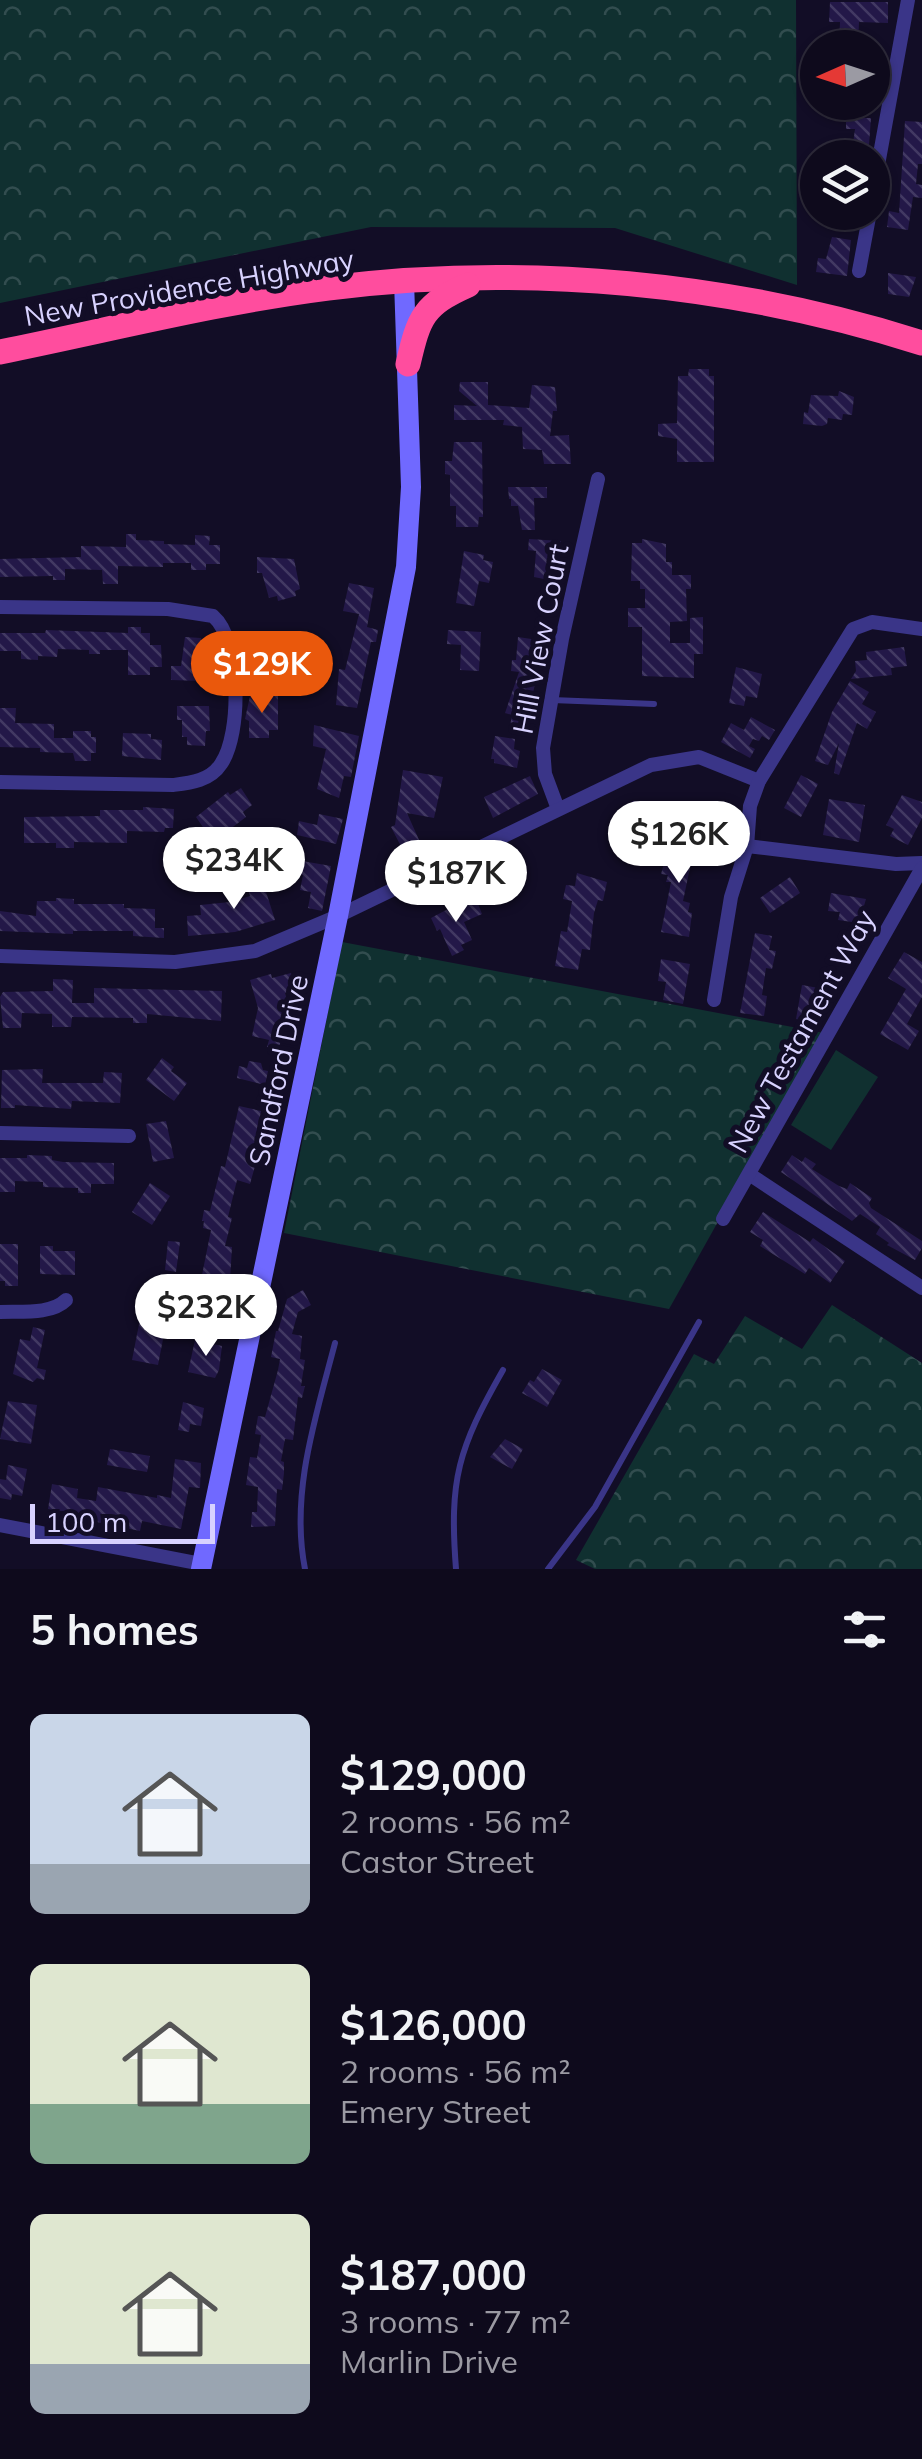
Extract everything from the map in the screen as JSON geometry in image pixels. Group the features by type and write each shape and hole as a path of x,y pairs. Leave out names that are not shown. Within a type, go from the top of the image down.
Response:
{"highway":[{"name":"New Providence Highway","path":"0,352 329,288 404,281 482,280 562,280 774,302 922,344"},
{"path":"408,364 423,316 438,298 482,280"}],"street":[{"path":"883,140 908,0"},
{"path":"859,271 867,230"},
{"name":"Sandford Drive","path":"202,1567 338,916 406,567 411,488 404,281"},
{"name":"Hill View Court","path":"558,809 545,774 542,748 598,478"},
{"path":"0,606 168,609 213,616 228,635 234,658 234,724 226,754 220,766 198,782 0,782"},
{"path":"714,1000 731,897 747,846 750,806 758,780 853,630 872,622 922,629"},
{"path":"0,956 175,962 255,952 651,765 699,757 758,780"},
{"path":"747,846 922,865"},
{"name":"New Testament Way","path":"723,1219 922,865"},
{"path":"0,1134 129,1136"},
{"path":"749,1174 922,1288"},
{"path":"0,1312 50,1310 66,1300"},
{"path":"0,1525 202,1567"}],"lane":[{"path":"550,700 654,704"},
{"path":"548,1569 594,1507 699,1322"},
{"path":"305,1569 300,1532 302,1497 308,1454 335,1343"},
{"path":"456,1569 452,1506 458,1466 470,1430 503,1370"}],"green space":[{"path":"0,0 796,0 797,285 615,228 371,227 0,303"},
{"path":"342,942 824,1033 669,1309 284,1233"},
{"path":"836,1050 878,1077 831,1150 791,1125"},
{"path":"832,1305 922,1363 922,1569 595,1569 576,1560 694,1354 714,1364 745,1316 802,1349"}],"building":[{"path":"830,2 888,2 888,23 859,22 859,30 840,30 840,22 829,22"},
{"path":"846,120 871,120 869,140 853,140 855,129 846,129"},
{"path":"905,121 922,122 922,164 918,164 916,184 922,185 922,198 913,197 908,230 890,227 890,211 899,213"},
{"path":"832,237 851,240 847,276 816,272 818,258 826,259"},
{"path":"888,273 916,277 909,297 888,294"},
{"path":"689,369 709,369 709,376 714,376 714,462 677,462 677,439 658,436 658,424 677,423 678,376 688,376"},
{"path":"460,382 488,382 488,405 529,408 532,385 555,387 557,411 553,411 550,436 569,435 571,464 544,464 542,450 523,449 522,427 503,425 504,420 454,420 454,405 477,406 459,391"},
{"path":"839,391 854,397 852,415 843,414 842,420 828,418 822,426 803,424 811,395 838,396"},
{"path":"454,442 482,442 483,517 479,517 478,527 456,527 456,506 450,506 450,475 445,474 445,461 452,461"},
{"path":"508,487 547,487 547,498 534,498 535,530 522,530 518,506 511,506"},
{"path":"126,534 136,534 136,540 195,545 195,535 210,536 209,545 220,545 220,564 206,564 206,570 191,570 191,563 118,566 118,584 103,584 102,570 65,569 65,580 53,580 53,576 0,577 0,559 81,557 81,546 126,547"},
{"path":"529,539 561,541 559,582 534,577 536,551 528,550"},
{"path":"642,539 666,544 666,562 672,562 672,575 691,575 691,589 686,589 687,621 670,622 670,643 690,643 690,618 703,617 703,654 694,654 694,678 642,676 642,627 628,627 628,608 645,608 645,589 640,589 640,581 631,581 632,543 642,543"},
{"path":"464,551 484,555 483,560 493,562 489,583 479,581 474,606 456,603"},
{"path":"257,557 294,559 300,589 295,591 296,596 278,601 277,596 269,598 262,573 257,573"},
{"path":"349,583 374,588 367,627 378,630 376,642 371,642 357,708 336,705 339,669 345,670 359,614 343,611"},
{"path":"128,627 141,627 141,633 150,633 150,645 161,645 162,667 150,667 150,675 128,675 128,650 89,654 89,650 58,649 57,657 38,656 38,660 21,659 21,651 0,651 0,633 128,633"},
{"path":"448,630 481,632 479,671 460,670 461,645 447,644"},
{"path":"185,637 201,638 200,681 171,680 171,666 181,666"},
{"path":"518,637 538,640 538,670 525,730 510,726 512,715 505,713 519,672 511,671"},
{"path":"276,645 291,645 292,677 277,678 276,671 265,671 265,661 276,656"},
{"path":"904,647 907,666 891,668 892,675 851,679 856,671 855,661 867,660 866,652"},
{"path":"736,667 762,674 757,698 746,696 744,706 729,703"},
{"path":"850,681 869,692 862,704 876,712 867,729 857,723 839,775 834,773 839,743 828,765 815,761 832,712"},
{"path":"250,696 278,696 278,730 269,730 269,738 249,738 249,721 245,719"},
{"path":"177,706 209,706 210,731 206,731 205,746 187,745 187,737 182,737 182,720 177,720"},
{"path":"0,708 16,708 15,723 54,724 54,738 73,738 73,731 91,731 91,737 96,737 96,753 91,753 91,761 75,761 73,753 0,747"},
{"path":"751,717 775,730 769,740 762,736 759,741 753,739 749,746 755,749 750,758 721,742 731,723 744,730"},
{"path":"314,725 359,736 351,777 344,776 339,798 317,789 326,749 313,746"},
{"path":"123,733 151,734 151,739 162,740 161,760 122,756"},
{"path":"495,736 515,739 514,749 520,751 517,768 491,759"},
{"path":"403,770 443,777 434,818 407,813 424,851 408,860 391,827 395,825"},
{"path":"801,775 818,784 801,817 784,808"},
{"path":"530,776 538,794 493,818 484,797"},
{"path":"241,788 252,805 243,812 246,817 213,842 196,817 228,792 230,795"},
{"path":"902,795 922,802 922,818 908,845 890,836 894,829 886,825"},
{"path":"829,799 865,805 859,842 823,835"},
{"path":"632,801 666,803 661,827 629,821"},
{"path":"174,809 173,828 165,828 164,832 127,831 127,843 74,842 74,848 56,848 56,843 24,843 24,817 100,816 100,810"},
{"path":"319,814 343,819 336,844 297,835 299,821 317,825"},
{"path":"671,839 701,845 697,864 691,863 683,901 690,903 688,912 692,913 689,937 661,932 671,882 666,882 668,875 661,874"},
{"path":"291,859 331,866 322,911 308,908 311,892 300,890 303,875 289,872"},
{"path":"260,873 275,920 235,932 188,936 187,916 201,915 200,905 250,896 245,878"},
{"path":"577,873 607,882 603,901 598,900 594,913 590,950 582,949 578,970 555,966 561,931 567,932 572,901 563,899 566,885 575,886"},
{"path":"790,877 800,893 770,913 760,898"},
{"path":"831,893 866,899 859,923 838,920 840,912 828,911"},
{"path":"74,899 74,904 124,904 124,908 155,909 155,928 164,928 164,938 133,936 133,931 0,931 0,911 36,916 37,901"},
{"path":"463,901 465,906 477,901 482,914 464,922 472,940 452,956 431,918"},
{"path":"755,933 772,936 769,950 776,951 772,969 766,968 764,1016 740,1013"},
{"path":"904,952 922,962 922,997 907,1024 919,1031 908,1050 880,1034 906,989 888,978"},
{"path":"661,959 690,964 683,1004 663,1000 666,982 658,981"},
{"path":"291,973 296,990 285,993 288,1003 279,1049 267,1047 269,1040 252,1036 258,1008 250,980"},
{"path":"53,979 73,980 72,1003 94,1003 94,988 222,991 221,1021 147,1014 147,1023 133,1023 133,1018 72,1017 71,1027 52,1027 52,1014 22,1013 21,1028 3,1028 3,992 53,991"},
{"path":"802,985 824,989 815,1023 796,1019"},
{"path":"162,1058 187,1083 174,1101 146,1080"},
{"path":"249,1061 261,1063 263,1070 268,1071 265,1085 237,1078 239,1066 247,1068"},
{"path":"43,1069 42,1083 103,1083 104,1072 122,1073 120,1103 72,1101 71,1109 15,1105 1,1108 2,1070"},
{"path":"239,1106 261,1111 254,1147 260,1148 250,1184 237,1180 228,1217 232,1218 225,1246 232,1247 230,1281 202,1275 211,1230 203,1228 202,1221 204,1210 210,1211 221,1166 225,1167"},
{"path":"166,1121 174,1158 153,1162 146,1124"},
{"path":"792,1155 802,1162 805,1157 816,1164 812,1169 839,1186 847,1189 850,1183 872,1198 871,1208 922,1241 915,1260 887,1245 876,1234 880,1227 860,1214 852,1221 781,1172"},
{"path":"52,1156 52,1160 63,1162 114,1163 114,1184 91,1184 91,1193 78,1193 78,1188 15,1181 15,1192 0,1192 0,1158"},
{"path":"150,1183 170,1196 152,1225 132,1212"},
{"path":"763,1212 810,1242 813,1238 845,1261 830,1283 809,1268 805,1274 760,1246 763,1240 750,1232"},
{"path":"168,1241 180,1242 176,1272 165,1270"},
{"path":"0,1244 18,1244 18,1286 5,1286 5,1281 0,1281"},
{"path":"40,1246 53,1246 53,1251 75,1251 75,1275 40,1274"},
{"path":"303,1290 311,1305 298,1312 292,1334 302,1336 300,1359 305,1360 301,1386 305,1386 302,1398 298,1397 293,1440 285,1439 275,1526 251,1527 252,1512 257,1512 258,1487 246,1485 250,1457 257,1458 261,1435 255,1434 258,1416 265,1417 278,1370 280,1359 271,1357 276,1331 287,1299"},
{"path":"140,1319 166,1324 158,1365 132,1360"},
{"path":"33,1327 45,1330 37,1368 46,1370 44,1380 37,1378 33,1382 13,1374 20,1339 30,1341"},
{"path":"195,1340 222,1346 215,1378 188,1372"},
{"path":"542,1369 562,1380 547,1407 522,1393"},
{"path":"8,1401 37,1405 31,1444 0,1439"},
{"path":"183,1402 204,1408 201,1426 190,1424 189,1432 178,1430"},
{"path":"505,1439 523,1449 512,1469 490,1457"},
{"path":"110,1449 150,1456 147,1472 107,1465"},
{"path":"175,1459 201,1463 200,1488 189,1487 181,1529 142,1521 140,1531 92,1521 92,1516 48,1509 52,1484 78,1489 77,1498 96,1501 98,1487 171,1498"},
{"path":"8,1465 27,1469 22,1496 12,1494 11,1500 0,1498 0,1479 6,1480"}]}
